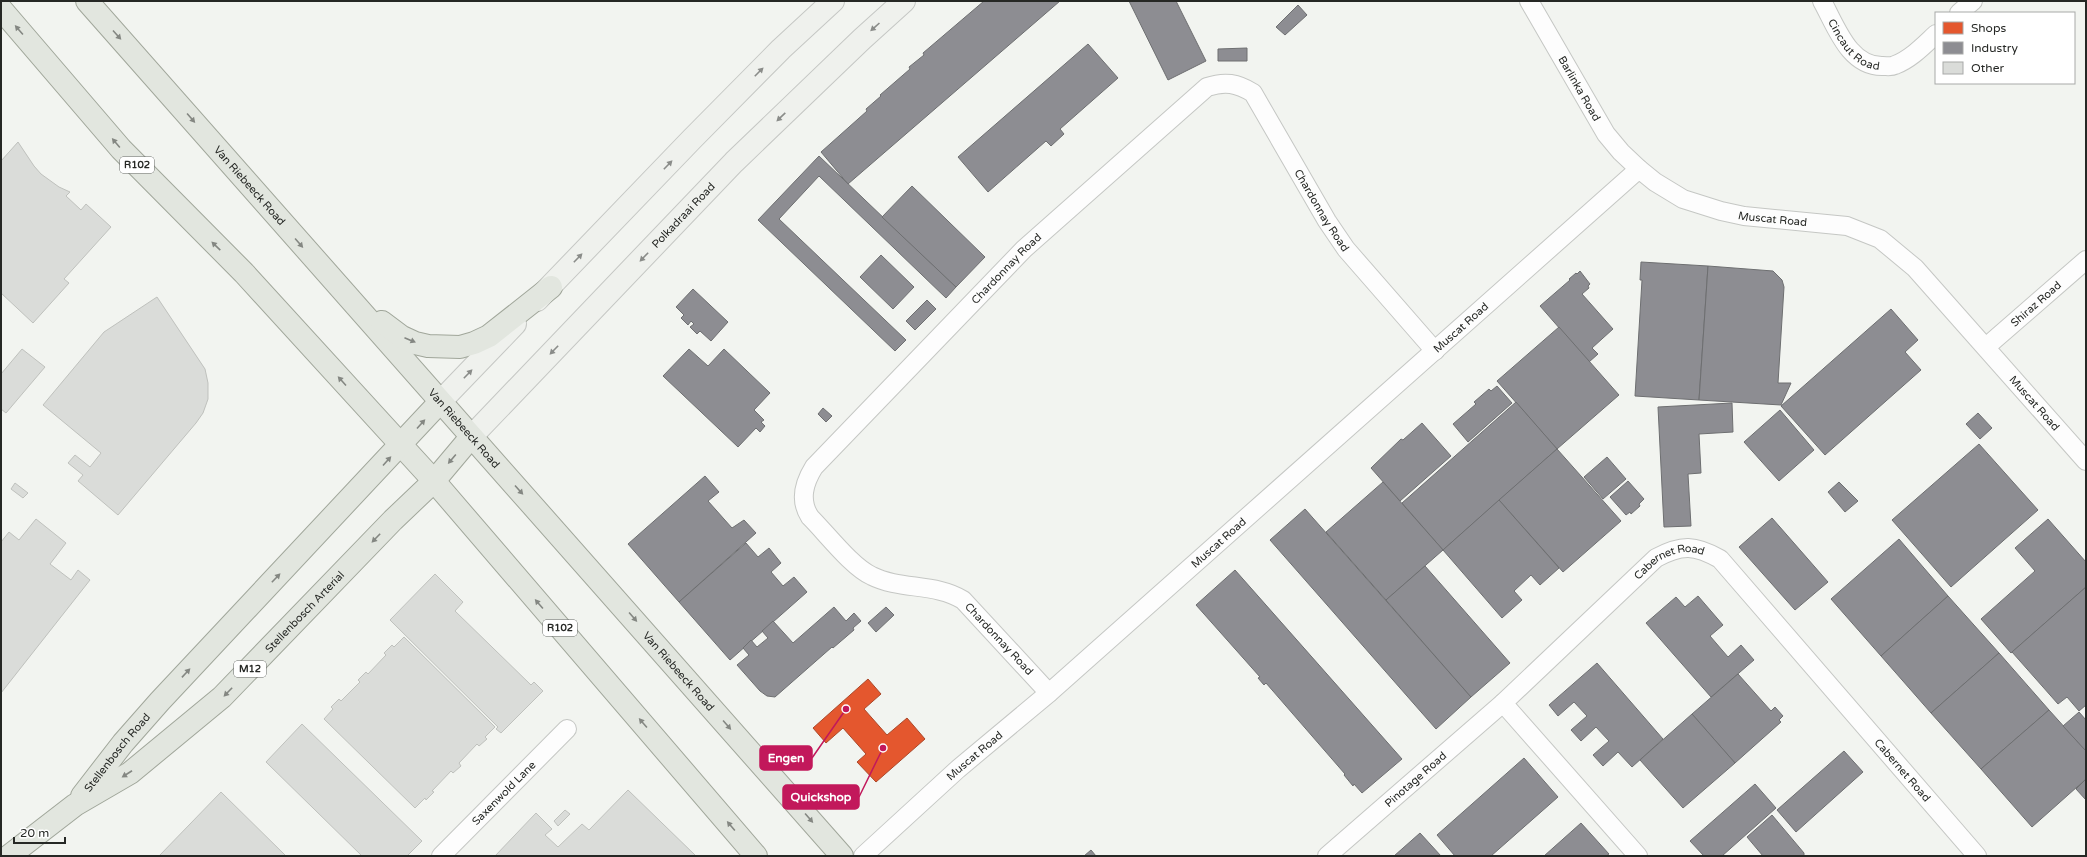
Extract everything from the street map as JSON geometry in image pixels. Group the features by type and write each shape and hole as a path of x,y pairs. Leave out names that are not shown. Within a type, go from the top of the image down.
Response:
{"main road":[{"name":"Van Riebeeck Road","path":"87,1 344,294 414,370 440,402 607,588 842,856"},
{"name":"M12","path":"401,446 440,402 698,133 781,49 833,1"},
{"name":"Polkadraai Road","path":"471,437 734,162 862,39 904,1"},
{"name":"R102","path":"1,9 121,149 244,273 434,481 756,856"},
{"path":"344,294 402,337 428,346 444,348 474,343 489,336 551,287"},
{"name":"Stellenbosch Arterial","path":"9,856 75,805 130,772 222,697 393,520 434,481 471,437"},
{"name":"Stellenbosch Road","path":"75,805 123,743 160,701 401,446"}],"street":[{"name":"Barlinka Road","path":"1529,1 1602,128 1620,152 1639,169"},
{"name":"Cincaut Road","path":"1822,1 1851,51 1861,62 1876,66 1894,66 1909,57 1935,35"},
{"path":"1960,12 1973,1"},
{"name":"Chardonnay Road","path":"1049,692 963,600 950,594 880,580 862,571 810,517 806,511 804,500 806,482 814,467 1031,242 1207,87 1218,83 1231,83 1253,93 1327,221 1346,249 1435,351"},
{"name":"Muscat Road","path":"863,856 952,774 1049,692 1639,169 1655,182 1683,199 1721,211 1744,216 1847,226 1880,239 1915,268 2086,461"},
{"name":"Shiraz Road","path":"1986,347 2086,260"},
{"name":"Cabernet Road","path":"1503,703 1656,558 1670,551 1682,548 1693,548 1705,551 1720,559 1977,856"},
{"path":"1503,703 1638,856"},
{"name":"Pinotage Road","path":"1327,856 1503,703"},
{"name":"Saxenwold Lane","path":"441,856 567,729"}],"building: Shops":[{"path":"868,679 881,694 864,709 887,735 907,718 925,739 876,782 857,762 866,754 843,728 826,743 813,728"}],"building: Industry":[{"path":"984,1 1060,1 848,184 821,152 867,111 866,109 881,96 880,95 910,69 909,67 924,55 923,53"},
{"path":"1129,1 1176,1 1206,61 1168,80"},
{"path":"1298,5 1307,15 1285,35 1276,27"},
{"path":"1088,44 1118,78 1060,129 1064,134 1051,146 1046,141 988,192 958,157"},
{"path":"1247,48 1247,61 1218,61 1218,49"},
{"path":"819,156 956,287 946,298 819,176 779,219 906,340 895,351 758,220"},
{"path":"912,186 985,257 956,287 882,217"},
{"path":"881,255 914,287 893,309 860,277"},
{"path":"1641,262 1708,266 1699,400 1635,396 1642,280 1640,280"},
{"path":"1708,266 1773,271 1782,280 1784,287 1778,383 1791,383 1781,405 1699,400"},
{"path":"1580,271 1590,284 1588,286 1589,288 1582,294 1613,329 1592,348 1598,354 1589,362 1540,306 1570,280 1569,279"},
{"path":"693,289 728,322 711,341 700,331 697,334 690,327 694,324 691,321 688,325 681,318 684,315 676,307"},
{"path":"927,300 936,309 915,330 906,321"},
{"path":"1891,309 1918,340 1905,352 1921,370 1825,455 1781,406"},
{"path":"1559,327 1619,395 1557,449 1497,381"},
{"path":"689,349 708,366 724,349 770,393 754,410 764,420 761,422 765,426 760,432 756,428 738,447 663,376"},
{"path":"1497,386 1512,403 1468,442 1453,424 1476,404 1474,402 1489,389 1491,391"},
{"path":"1516,402 1557,449 1443,550 1402,503"},
{"path":"1732,403 1733,432 1699,434 1701,473 1688,474 1691,526 1664,527 1658,407"},
{"path":"823,408 832,416 826,422 818,414"},
{"path":"1780,410 1814,450 1779,481 1744,442"},
{"path":"1978,413 1992,428 1980,439 1966,424"},
{"path":"1422,423 1451,456 1400,501 1371,468 1401,439 1403,440"},
{"path":"1979,444 2038,510 1951,587 1892,520"},
{"path":"1557,449 1621,521 1563,572 1499,500"},
{"path":"1607,457 1626,479 1603,499 1584,477"},
{"path":"705,476 719,492 708,501 732,528 744,520 756,533 679,602 628,544"},
{"path":"1628,481 1644,499 1639,504 1640,506 1631,514 1630,512 1626,515 1610,497"},
{"path":"1383,482 1443,550 1386,600 1326,532"},
{"path":"1839,482 1858,501 1845,512 1828,492"},
{"path":"1499,500 1559,568 1540,585 1531,575 1514,591 1522,600 1502,618 1443,550"},
{"path":"1305,509 1471,697 1436,729 1270,540"},
{"path":"1772,518 1828,582 1795,610 1739,547"},
{"path":"2048,519 2086,562 2086,587 2011,653 1981,619 2035,571 2015,548"},
{"path":"1899,539 1948,596 1881,656 1831,599"},
{"path":"746,543 758,557 769,548 781,563 771,572 783,586 794,577 807,592 730,660 679,602"},
{"path":"1425,566 1510,663 1471,697 1386,600"},
{"path":"1235,570 1402,759 1362,793 1354,784 1353,786 1344,775 1345,774 1266,683 1264,685 1258,678 1260,677 1196,605"},
{"path":"2086,587 2086,705 2079,711 2067,697 2058,704 2012,652"},
{"path":"1698,596 1723,625 1710,636 1728,657 1741,645 1754,660 1711,697 1646,623 1676,597 1685,607"},
{"path":"1948,596 1999,653 1931,713 1881,656"},
{"path":"834,607 846,621 854,613 861,621 853,628 854,630 833,648 832,647 775,697 767,696 760,691 737,665 749,655 743,648 751,640 757,647 768,638 762,631 773,621 793,643"},
{"path":"886,607 894,615 876,632 868,623"},
{"path":"1999,653 2049,710 1981,769 1931,713"},
{"path":"1597,663 1663,739 1632,767 1618,752 1603,766 1593,755 1609,741 1596,727 1581,741 1571,730 1587,716 1574,702 1558,716 1549,705"},
{"path":"1738,674 1771,711 1775,707 1783,716 1779,720 1781,722 1735,763 1692,714"},
{"path":"2049,710 2086,751 2086,779 2032,827 1981,769"},
{"path":"2079,712 2086,720 2086,751 2063,726"},
{"path":"1692,714 1735,763 1683,808 1640,760"},
{"path":"1844,751 1863,772 1796,832 1777,810"},
{"path":"1524,758 1558,797 1491,856 1455,856 1437,835"},
{"path":"2086,779 2086,800 2076,789"},
{"path":"1755,784 1776,808 1722,856 1704,856 1690,841"},
{"path":"1772,815 1804,853 1804,856 1763,856 1747,837"},
{"path":"1581,823 1609,854 1606,856 1544,856"},
{"path":"1420,833 1441,856 1394,856"},
{"path":"1091,850 1096,856 1084,856"}],"building: Other":[{"path":"18,142 41,174 59,187 70,192 66,196 81,210 86,204 111,227 64,279 69,283 33,323 1,293 1,161"},
{"path":"157,297 205,369 208,383 208,399 203,413 196,423 118,515 78,481 83,475 68,463 75,455 90,467 101,453 43,405 104,332"},
{"path":"22,349 45,367 6,413 1,409 1,374"},
{"path":"15,483 28,493 23,498 11,489"},
{"path":"36,519 66,543 50,564 71,580 78,570 90,580 1,693 1,542 9,532 19,540"},
{"path":"435,574 463,602 455,611 531,685 534,682 543,691 501,733 496,729 498,727 390,620"},
{"path":"404,637 495,727 485,737 487,739 479,746 477,744 459,763 461,766 453,773 451,771 432,791 434,792 426,800 425,798 415,808 324,719 333,709 331,707 339,699 341,701 360,682 358,680 366,672 368,674 386,655 384,653 392,645 394,647"},
{"path":"302,724 422,841 407,856 362,856 266,762"},
{"path":"628,790 696,856 495,856 536,813 552,829 545,835 558,847 582,824 589,830"},
{"path":"221,792 286,856 159,856"},
{"path":"565,810 570,814 558,826 554,821"}],"place":[{"name":"Engen","path":"846,709"},
{"name":"Quickshop","path":"883,748"}]}
